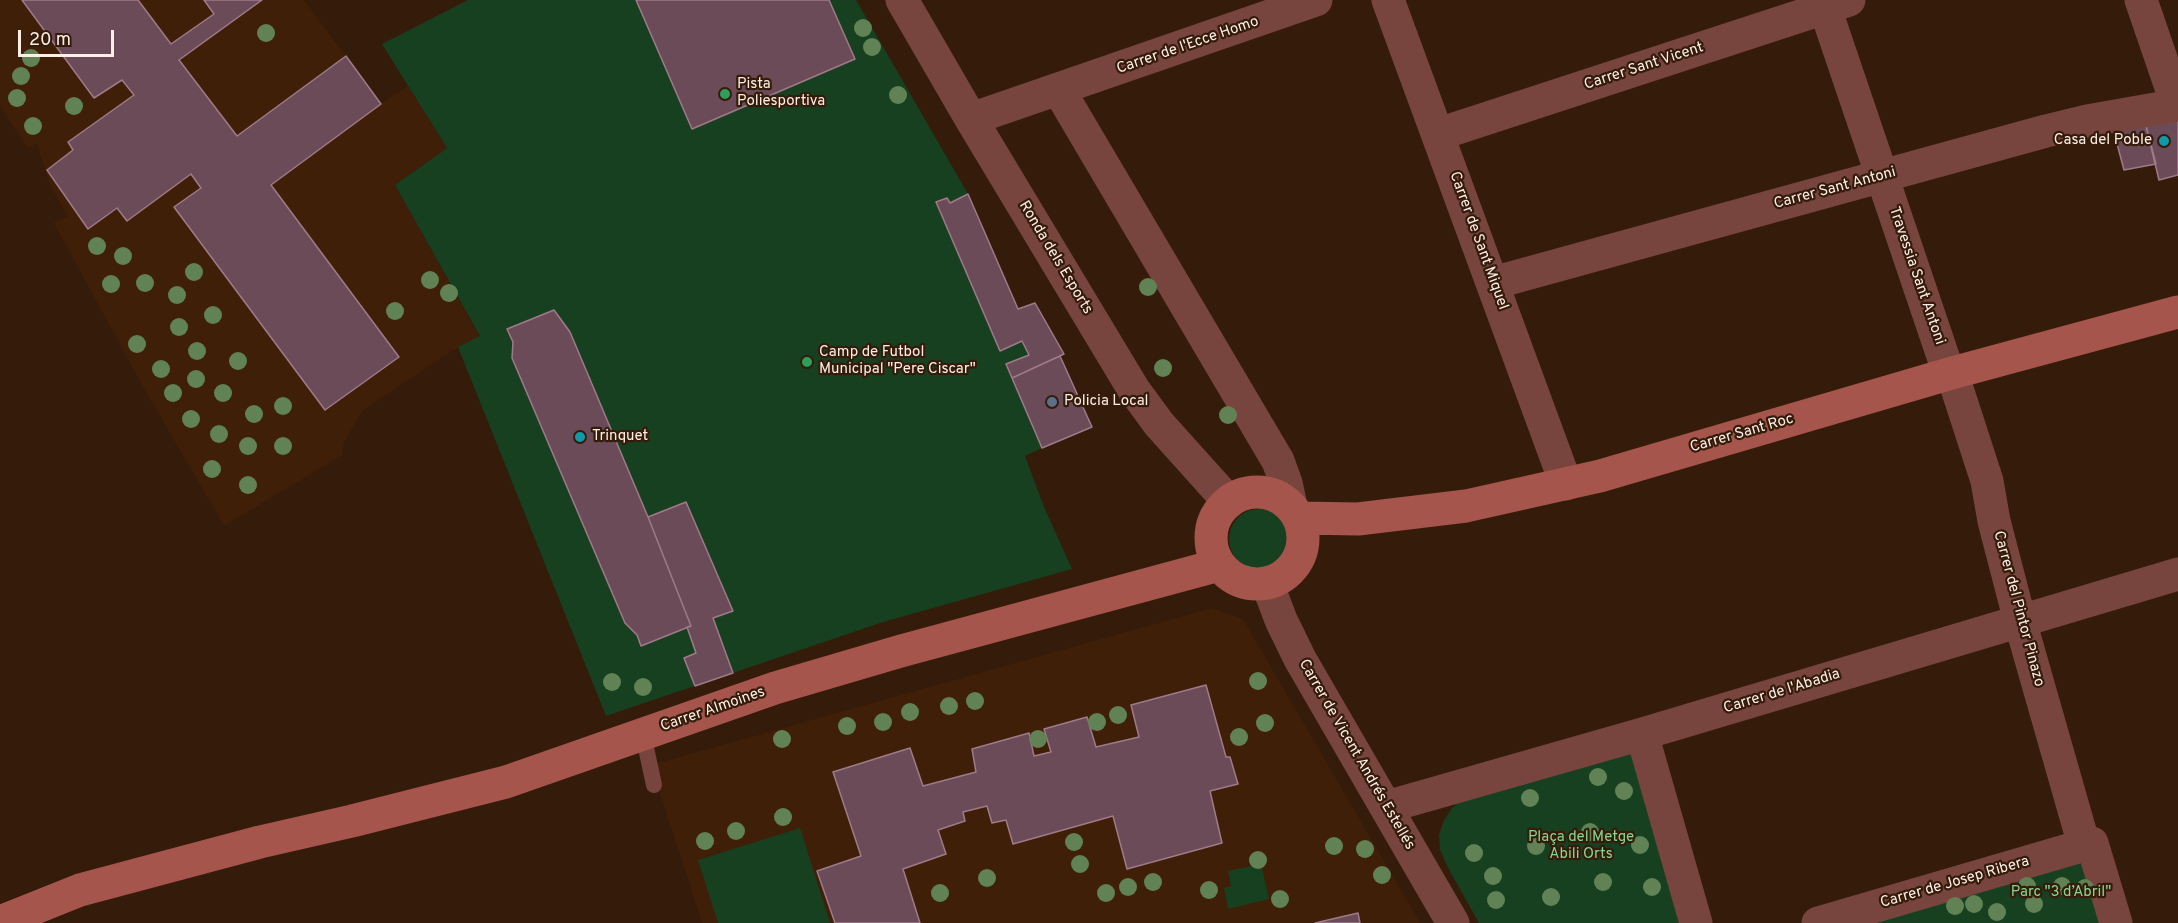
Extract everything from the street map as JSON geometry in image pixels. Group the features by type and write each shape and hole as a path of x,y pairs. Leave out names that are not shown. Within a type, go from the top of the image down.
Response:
{"street":[{"name":"Ronda dels Esports","path":"902,0 1134,390 1159,424 1228,502"},
{"name":"Carrer de l'Ecce Homo","path":"971,119 1316,0"},
{"name":"Carrer de Sant Miquel","path":"1388,0 1566,484"},
{"path":"2141,0 2177,105"},
{"name":"Carrer Sant Vicent","path":"1439,134 1837,4"},
{"name":"Travessia Sant Antoni","path":"1837,4 1882,176 1950,374"},
{"path":"1059,90 1278,461 1304,532 1303,547 1298,561 1288,573 1276,581 1244,583 1230,576 1219,565 1212,551 1210,535 1214,519 1223,506 1235,496 1251,492 1265,492 1280,497 1296,512"},
{"name":"Carrer Sant Antoni","path":"1493,283 2087,121 2177,105"},
{"name":"Carrer Sant Roc","path":"1296,512 1358,519 1466,506 1566,484 1950,374 2178,312"},
{"name":"Carrer del Pintor Pinazo","path":"1950,374 1987,482 2020,621 2088,844 2116,923"},
{"name":"Carrer Almoines","path":"0,922 80,890 207,855 506,782 775,688 901,651 1219,565"},
{"name":"Carrer de l'Abadia","path":"1386,807 1642,734 2178,574"},
{"name":"Carrer de Vicent Andrés Estellés","path":"1267,583 1281,620 1300,659 1453,923"},
{"path":"1642,734 1696,923"},
{"name":"Carrer de Josep Ribera","path":"1818,923 2088,844"}],"lane":[{"path":"644,734 654,785"}],"shaded area":[{"path":"0,0 304,0 381,103 408,86 447,148 395,185 480,337 458,347 363,410 344,442 342,455 224,526 137,376 54,223 68,216 49,183 37,143 28,148 0,106"},
{"path":"1212,608 1243,619 1420,923 702,923 651,765"}],"green space":[{"path":"468,0 856,0 968,194 1018,309 1035,303 1064,354 1012,378 1042,448 1025,456 1044,507 1072,569 883,622 606,716 458,347 480,336 395,185 447,148 382,44"},
{"path":"1259,509 1276,514 1284,522 1289,539 1284,556 1276,564 1259,569 1242,564 1234,556 1229,539 1234,522 1242,514"},
{"name":"Plaça del Metge Abili Orts","path":"1635,751 1685,923 1479,923 1440,849 1439,835 1444,820 1453,807 1462,800"},
{"path":"800,828 830,923 718,923 698,860"},
{"name":"Parc \"3 d’Abril\"","path":"2085,854 2103,923 1864,923"},
{"path":"1261,864 1269,899 1228,909 1224,888 1231,886 1228,871"}],"building":[{"path":"22,0 138,0 171,44 214,14 204,0 262,0 179,60 237,136 346,56 381,104 271,185 399,357 325,410 174,207 201,188 191,174 127,221 117,208 88,229 47,170 73,150 68,142 134,95 122,80 94,98"},
{"name":"Pista Poliesportiva","path":"636,0 829,0 855,59 692,129"},
{"name":"Casa del Poble","path":"2178,115 2178,175 2159,180 2144,118"},
{"path":"2144,118 2156,164 2124,170 2112,125"},
{"path":"968,194 1018,309 1035,303 1064,354 1012,378 1006,364 1029,355 1022,341 1000,351 936,202 947,198 950,203"},
{"name":"Trinquet","path":"554,310 570,332 691,626 641,646 637,635 625,623 512,358 513,342 507,329"},
{"name":"Policia Local","path":"1060,356 1092,427 1042,448 1012,378"},
{"path":"686,502 733,611 713,618 733,673 695,686 684,658 696,653 687,627 691,626 648,517"},
{"path":"1206,685 1226,757 1230,757 1238,784 1210,791 1222,843 1127,869 1113,816 1013,844 1006,820 992,823 987,806 963,812 965,821 938,830 946,854 903,869 920,923 835,923 817,871 861,856 833,772 910,748 923,786 976,772 972,749 1029,733 1034,756 1051,752 1044,729 1087,717 1096,747 1139,737 1131,705"},
{"path":"1358,913 1360,923 1315,923"}],"place":[{"name":"Pista Poliesportiva","path":"725,94"},
{"name":"Casa del Poble","path":"2164,141"},
{"name":"Camp de Futbol Municipal \"Pere Ciscar\"","path":"807,362"},
{"name":"Policia Local","path":"1052,402"},
{"name":"Trinquet","path":"580,437"}]}
